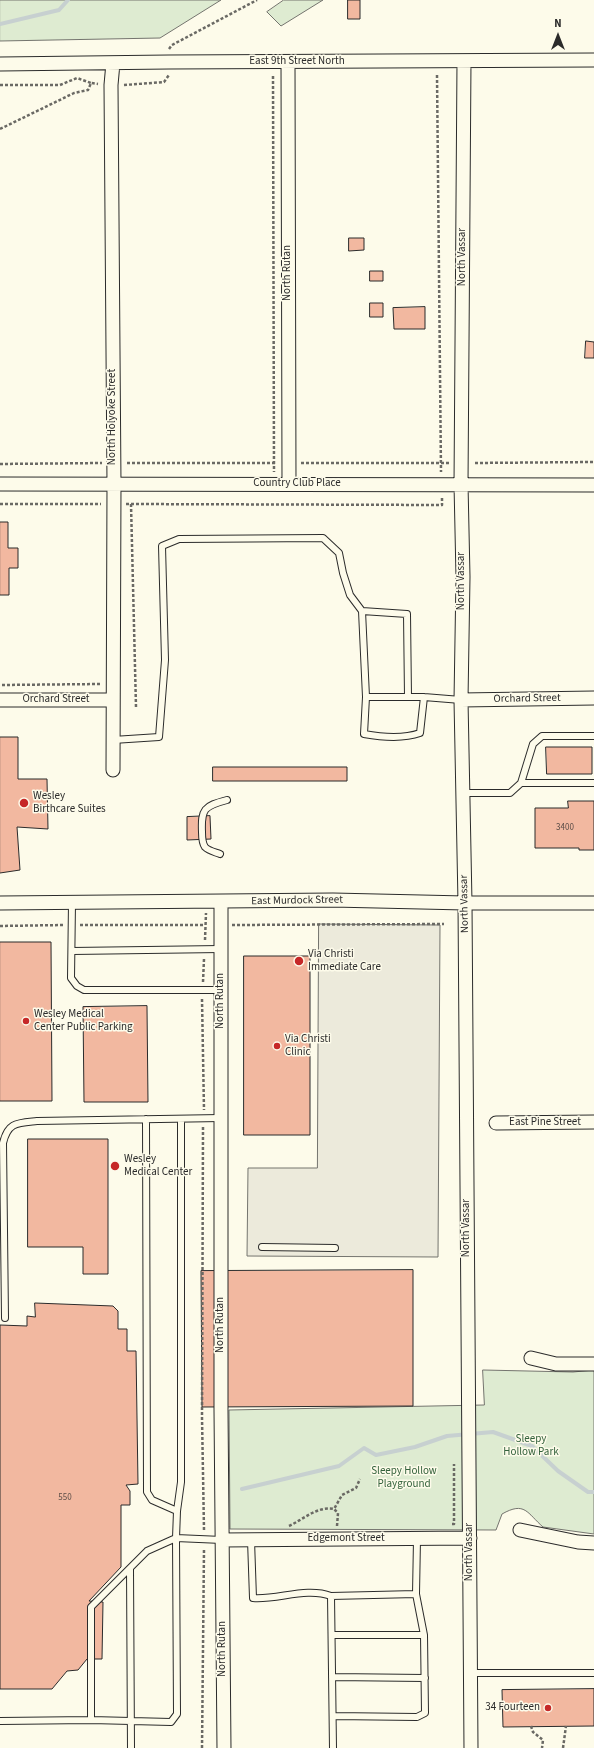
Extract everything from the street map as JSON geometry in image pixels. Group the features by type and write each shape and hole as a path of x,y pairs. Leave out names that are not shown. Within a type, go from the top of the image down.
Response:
{"street":[{"name":"East 9th Street North","path":"0,64 594,60"},
{"name":"North Vassar","path":"464,61 461,484 463,577 461,700 465,903 471,1748"},
{"name":"North Rutan","path":"288,62 289,484"},
{"name":"North Holyoke Street","path":"113,63 111,85 114,484 114,770"},
{"name":"Country Club Place","path":"0,484 594,485"},
{"name":"Orchard Street","path":"461,700 594,698"},
{"name":"Orchard Street","path":"0,700 113,700"},
{"name":"East Murdock Street","path":"0,903 333,900 465,903 594,903"},
{"name":"North Rutan","path":"221,902 222,1540 224,1748"},
{"name":"East Pine Street","path":"496,1123 594,1122"},
{"path":"531,1358 556,1364 594,1364"},
{"path":"520,1530 578,1542 594,1543"},
{"name":"Edgemont Street","path":"222,1540 470,1538"}],"lane":[{"path":"113,740 159,737 165,660 162,546 179,539 323,538 339,553 350,595 362,611 366,697 364,734 376,736 413,736 420,733 424,697"},
{"path":"362,611 407,614 408,697"},
{"path":"366,697 424,697 461,700"},
{"path":"463,793 510,793 521,783 533,744 542,736 594,736"},
{"path":"521,783 594,783"},
{"path":"220,854 206,848 203,843 202,815 206,809 216,803 227,800"},
{"path":"72,903 71,978 77,986 84,990 221,990"},
{"path":"72,951 222,949"},
{"path":"5,1318 3,1143 6,1132 12,1125 37,1121 221,1118"},
{"path":"146,1119 147,1492 152,1500 177,1511"},
{"path":"0,1721 91,1720 171,1722 177,1714 176,1538 177,1511 181,1482 181,1119"},
{"path":"262,1247 335,1248"},
{"path":"91,1720 91,1607 147,1551 176,1538 222,1540"},
{"path":"332,1716 417,1717 425,1713 424,1635 416,1594 417,1539"},
{"path":"251,1540 253,1598 264,1599 280,1595 323,1593 331,1596 416,1594"},
{"path":"130,1569 131,1748"},
{"path":"331,1596 333,1748"},
{"path":"332,1635 424,1635"},
{"path":"471,1673 594,1673"},
{"path":"332,1677 425,1678"}],"path":[{"path":"169,53 169,48 172,45 257,0"},
{"path":"119,85 164,82 169,75"},
{"path":"0,504 442,505 437,75"},
{"path":"272,76 274,504"},
{"path":"0,85 60,85 77,78 91,83 100,84"},
{"path":"0,130 74,93 88,90 91,83"},
{"path":"131,504 136,707"},
{"path":"0,685 102,684"},
{"path":"202,1748 204,1539 202,1417 204,1118 202,1020 206,902"},
{"path":"448,1525 454,1524 454,1464"},
{"path":"334,1509 342,1495 356,1488 360,1479"},
{"path":"283,1526 290,1526 311,1513 326,1508 334,1509 338,1513 337,1527"},
{"path":"531,1726 533,1732 543,1740 542,1748"},
{"path":"563,1748 566,1726"}],"green space":[{"path":"0,0 221,0 160,38 0,41"},
{"path":"284,0 323,0 281,26 267,12"},
{"name":"Sleepy Hollow Park","path":"483,1370 573,1372 594,1370 594,1534 543,1527 529,1513 521,1509 510,1510 502,1514 496,1530 230,1529 229,1410 484,1405"}],"shaded area":[{"path":"319,924 440,925 438,1257 247,1256 248,1168 317,1168"}],"building":[{"path":"348,0 360,0 360,19 348,19"},
{"path":"349,238 364,238 364,250 349,251"},
{"path":"370,271 383,271 383,281 370,281"},
{"path":"370,303 383,303 383,317 370,317"},
{"path":"425,307 425,329 394,329 393,308"},
{"path":"586,341 594,342 594,358 585,358"},
{"path":"0,522 8,522 8,548 18,548 18,568 9,568 9,595 0,595"},
{"name":"Wesley Birthcare Suites","path":"0,737 18,737 18,779 47,779 48,829 17,827 20,870 0,873"},
{"path":"546,747 592,747 592,774 547,774"},
{"path":"213,767 347,767 347,781 213,781"},
{"path":"568,801 594,801 594,850 579,850 579,848 535,848 535,808 568,808"},
{"path":"210,816 211,839 187,840 187,817"},
{"name":"Wesley Medical Center Public Parking","path":"0,942 51,942 52,1101 0,1101"},
{"name":"Via Christi Clinic","path":"244,956 310,956 310,1135 244,1135"},
{"path":"147,1006 148,1102 84,1102 83,1007"},
{"path":"28,1139 108,1139 108,1274 83,1274 83,1247 28,1247"},
{"path":"413,1270 413,1406 202,1407 201,1271"},
{"path":"35,1303 113,1306 118,1311 118,1329 127,1329 127,1351 136,1351 138,1484 126,1485 130,1491 130,1505 121,1505 121,1567 89,1601 103,1602 102,1659 87,1659 78,1670 67,1671 52,1689 0,1689 0,1325 27,1326 27,1316 35,1317"},
{"name":"34 Fourteen","path":"594,1689 594,1726 503,1727 502,1690"}],"waterway":[{"path":"0,24 59,10 68,0"},
{"path":"242,1489 339,1466 364,1448 376,1455 415,1447 447,1436 493,1432 532,1446 558,1471 588,1492 594,1492"}],"place":[{"name":"Wesley Birthcare Suites","path":"24,803"},
{"name":"Via Christi Immediate Care","path":"299,961"},
{"name":"Wesley Medical Center Public Parking","path":"26,1021"},
{"name":"Via Christi Clinic","path":"277,1046"},
{"name":"Wesley Medical Center","path":"115,1166"},
{"name":"34 Fourteen","path":"548,1708"}],"park label":[{"name":"Sleepy Hollow Playground","path":"404,1478"}]}
